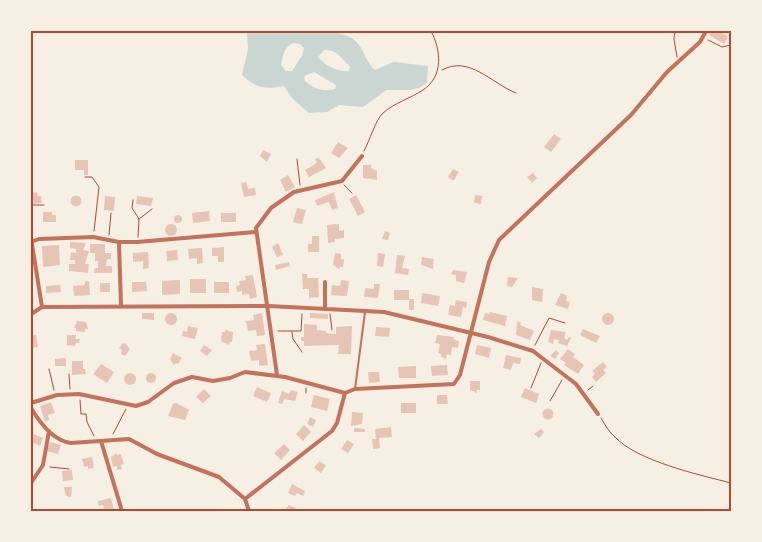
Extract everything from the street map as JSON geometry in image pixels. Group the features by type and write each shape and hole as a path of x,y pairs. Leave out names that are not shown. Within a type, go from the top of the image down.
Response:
{"street":[{"path":"31,403 55,395 80,394 136,406 148,402 174,384 192,377 213,380 230,378 246,372 277,376 345,393 355,389 454,384 460,375 488,262 498,240 621,125 678,62 703,38 706,31"},
{"path":"277,376 272,331 255,232 271,208 284,197 301,189 339,182 345,179 362,156"},
{"path":"42,307 32,241 93,236 120,242 137,242 255,232"},
{"path":"120,242 121,305"},
{"path":"325,282 327,308"},
{"path":"31,314 42,307 121,305 268,306 384,312 471,332 533,350 565,375 584,393 598,414"},
{"path":"245,499 332,431 337,423 345,393"},
{"path":"31,408 48,431 67,443 129,440 157,454 219,476 245,499 249,511"},
{"path":"31,483 43,466 48,431"},
{"path":"98,441 122,511"}],"lane":[{"path":"355,389 365,311"}],"path":[{"path":"362,156 382,114 425,88 435,76 439,64 438,46 431,31"},
{"path":"675,31 674,44 678,62"},
{"path":"703,38 722,47 731,46"},
{"path":"442,70 455,64 471,67 495,83 516,93"},
{"path":"297,159 301,189"},
{"path":"85,176 92,178 99,187 93,236"},
{"path":"339,182 352,193"},
{"path":"133,200 132,208 139,219 137,242"},
{"path":"31,205 44,205"},
{"path":"139,219 152,209"},
{"path":"108,239 111,213"},
{"path":"272,331 302,331 303,307"},
{"path":"327,308 332,330"},
{"path":"533,350 548,319 565,323"},
{"path":"292,331 293,339 302,352"},
{"path":"531,388 543,358"},
{"path":"49,368 55,395"},
{"path":"69,374 70,394"},
{"path":"550,401 565,375"},
{"path":"584,393 593,386"},
{"path":"80,394 81,414 86,414 87,422 98,441"},
{"path":"111,440 128,405"},
{"path":"598,414 616,439 629,447 679,469 731,483"},
{"path":"43,466 68,469"}],"shaded area":[{"path":"303,30 345,35 357,43 375,70 394,62 428,66 427,83 419,88 410,90 386,90 363,107 339,105 327,112 309,113 292,98 284,86 262,87 252,83 242,75 248,49 247,31","holes":["294,43 300,44 304,48 302,56 292,71 286,71 281,65 283,54 288,46","324,50 333,51 350,66 349,71 332,68 318,57","314,72 336,85 335,89 323,90 315,88 305,81 304,76"]}],"building":[{"path":"711,31 719,31 728,37 724,44 709,35"},
{"path":"554,134 561,139 551,152 544,147"},
{"path":"338,142 348,148 339,158 331,153"},
{"path":"263,150 271,154 267,162 260,156"},
{"path":"319,158 326,168 309,177 305,170 317,163 315,159"},
{"path":"75,160 88,160 88,175 84,175 84,170 75,170"},
{"path":"363,165 371,165 371,168 377,171 377,180 363,178"},
{"path":"453,169 459,172 454,180 452,180 448,177"},
{"path":"533,173 537,178 532,183 527,177"},
{"path":"288,175 295,187 286,192 280,180"},
{"path":"246,182 248,189 255,188 256,195 244,197 241,183"},
{"path":"37,192 38,196 41,196 42,203 34,204 33,200 31,200 32,193"},
{"path":"334,192 338,208 332,210 329,202 317,206 315,200"},
{"path":"356,195 365,212 358,216 349,199"},
{"path":"475,195 482,196 481,204 474,203"},
{"path":"74,196 78,196 81,201 80,205 74,206 71,203 71,199"},
{"path":"105,196 115,197 114,211 104,210"},
{"path":"137,196 153,198 151,206 136,204"},
{"path":"297,208 306,210 302,224 293,222"},
{"path":"209,211 210,221 193,223 192,213"},
{"path":"43,212 52,212 52,215 56,215 56,222 43,222"},
{"path":"221,213 236,213 236,222 221,222"},
{"path":"178,215 182,219 178,223 174,219"},
{"path":"171,224 177,230 171,236 165,230"},
{"path":"339,224 339,231 344,230 344,238 335,239 335,242 328,243 327,225"},
{"path":"385,231 390,233 388,240 382,239"},
{"path":"312,236 319,236 319,252 308,252 308,244 312,244"},
{"path":"70,242 86,243 83,250 89,251 85,264 89,264 88,273 69,271 69,264 75,264 75,260 70,260 71,252 76,253 76,249 70,248"},
{"path":"278,243 283,255 277,257 272,247"},
{"path":"90,244 105,244 105,253 111,253 111,259 107,259 106,266 112,266 112,273 94,273 95,268 98,268 98,261 95,261 95,253 90,253"},
{"path":"59,245 60,265 43,267 42,246"},
{"path":"224,247 224,262 218,262 218,256 212,256 212,248"},
{"path":"202,248 203,263 197,264 197,258 189,259 188,249"},
{"path":"177,250 178,260 167,261 166,251"},
{"path":"148,252 149,268 143,269 143,261 133,262 133,253"},
{"path":"335,253 341,254 341,259 344,259 343,267 339,269 333,265"},
{"path":"378,253 385,254 383,267 377,266"},
{"path":"397,255 405,256 402,268 409,269 408,275 395,273"},
{"path":"422,257 434,259 433,269 421,265"},
{"path":"289,262 290,266 276,270 275,265"},
{"path":"453,270 467,272 464,283 456,281 456,275 451,274"},
{"path":"302,274 307,274 307,278 318,278 319,297 309,298 309,289 303,289"},
{"path":"253,275 257,297 250,299 249,294 242,295 242,291 237,292 236,286 240,285 239,281 246,280 245,276"},
{"path":"508,277 518,278 512,287 507,286"},
{"path":"190,279 206,279 206,293 190,293"},
{"path":"180,280 180,294 162,295 162,281"},
{"path":"341,280 349,281 347,296 331,295 332,285 340,286"},
{"path":"85,281 89,281 90,295 74,296 73,286 85,285"},
{"path":"132,282 146,282 147,291 132,292"},
{"path":"214,282 229,282 229,293 214,293"},
{"path":"100,283 110,283 110,292 100,292"},
{"path":"374,284 380,284 378,298 364,297 365,288 374,289"},
{"path":"60,285 61,292 46,293 46,286"},
{"path":"532,287 543,289 542,302 532,300"},
{"path":"394,290 409,290 409,299 414,299 414,310 409,310 409,300 394,300"},
{"path":"422,293 440,296 438,306 421,303"},
{"path":"561,293 567,296 566,301 570,302 568,309 555,305"},
{"path":"456,300 467,302 466,308 463,307 461,317 448,315 450,305 455,306"},
{"path":"490,312 507,316 505,326 483,320 485,313 489,314"},
{"path":"142,313 154,313 154,320 142,319"},
{"path":"173,313 176,314 176,324 169,325 166,324 165,317 166,314"},
{"path":"262,313 265,335 257,336 256,330 248,331 246,321 254,320 253,315"},
{"path":"310,313 328,314 328,319 310,318"},
{"path":"606,313 610,313 614,319 610,325 606,325 602,321 602,317"},
{"path":"77,321 86,322 88,329 85,329 85,332 76,331 76,328 74,328"},
{"path":"517,321 521,323 520,325 534,331 530,340 516,335"},
{"path":"304,324 317,325 317,330 336,334 336,327 352,326 351,354 338,354 339,345 304,346 304,341 301,341 301,337 304,337"},
{"path":"188,326 198,328 195,339 182,336 183,331 187,332"},
{"path":"376,327 390,328 389,337 375,336"},
{"path":"583,329 600,336 596,343 580,335"},
{"path":"225,330 233,332 232,342 229,345 221,341 222,332 225,332"},
{"path":"551,330 566,332 564,338 567,340 569,337 571,338 567,346 558,343 559,340 554,339 553,344 548,342"},
{"path":"36,335 38,347 31,348 31,336"},
{"path":"67,335 76,335 75,339 80,339 79,343 76,343 75,346 67,345"},
{"path":"437,335 454,337 453,339 459,341 458,348 452,347 451,355 447,354 446,359 438,353 440,344 435,343"},
{"path":"125,343 130,349 125,356 121,354 122,350 119,348"},
{"path":"265,344 268,365 259,366 259,360 251,361 249,351 257,350 256,345"},
{"path":"204,345 212,350 207,356 200,351"},
{"path":"477,345 491,348 489,358 475,354"},
{"path":"568,349 575,354 573,357 584,365 578,374 564,365 566,363 560,359"},
{"path":"556,350 559,353 555,359 550,356"},
{"path":"173,353 182,358 178,364 174,365 170,359"},
{"path":"506,355 521,358 520,364 513,363 511,370 503,368"},
{"path":"66,358 66,366 55,366 55,359"},
{"path":"72,361 83,361 83,369 85,369 86,374 72,375"},
{"path":"603,362 607,367 603,370 606,373 596,382 592,377 595,374 592,371"},
{"path":"101,364 114,372 107,383 93,374"},
{"path":"447,365 448,375 432,376 431,366"},
{"path":"416,366 416,378 399,378 398,367"},
{"path":"368,372 379,372 380,382 369,383"},
{"path":"128,373 132,373 136,379 132,385 128,385 124,381 124,377"},
{"path":"149,373 153,373 156,378 155,382 149,383 146,380 146,376"},
{"path":"470,381 480,381 480,390 477,390 477,393 470,390"},
{"path":"257,387 271,393 267,402 253,396"},
{"path":"525,388 539,394 536,403 521,397"},
{"path":"204,389 211,396 203,403 196,397"},
{"path":"291,390 298,392 295,401 284,399 282,404 278,403 282,391 289,394"},
{"path":"314,395 330,399 327,411 311,407"},
{"path":"437,395 447,395 448,404 437,404"},
{"path":"51,402 55,413 48,415 49,420 45,422 40,406"},
{"path":"176,403 189,410 185,420 168,416 173,404"},
{"path":"401,403 416,403 416,413 401,413"},
{"path":"548,408 554,414 548,420 542,414"},
{"path":"352,412 363,413 362,424 351,426"},
{"path":"310,417 316,420 313,427 307,424"},
{"path":"304,425 311,432 303,441 296,434"},
{"path":"391,427 392,437 379,438 380,448 373,449 372,439 376,439 375,429"},
{"path":"354,428 365,429 365,432 354,432"},
{"path":"541,429 544,432 539,438 534,434"},
{"path":"31,433 43,438 40,446 31,442"},
{"path":"347,440 354,444 348,453 341,449"},
{"path":"50,442 61,445 58,454 47,451"},
{"path":"284,444 290,450 281,460 274,453"},
{"path":"117,453 117,455 121,454 124,464 121,465 122,469 117,470 117,466 113,467 111,457"},
{"path":"92,457 94,468 88,469 88,466 84,467 82,459"},
{"path":"319,461 326,465 321,473 314,468"},
{"path":"72,470 73,480 63,481 62,471"},
{"path":"292,484 305,491 303,496 297,493 295,496 288,493"},
{"path":"64,487 72,487 71,497 66,496"},
{"path":"111,498 114,511 105,511 103,505 99,506 98,501"},
{"path":"289,505 297,509 297,511 283,511"}]}
